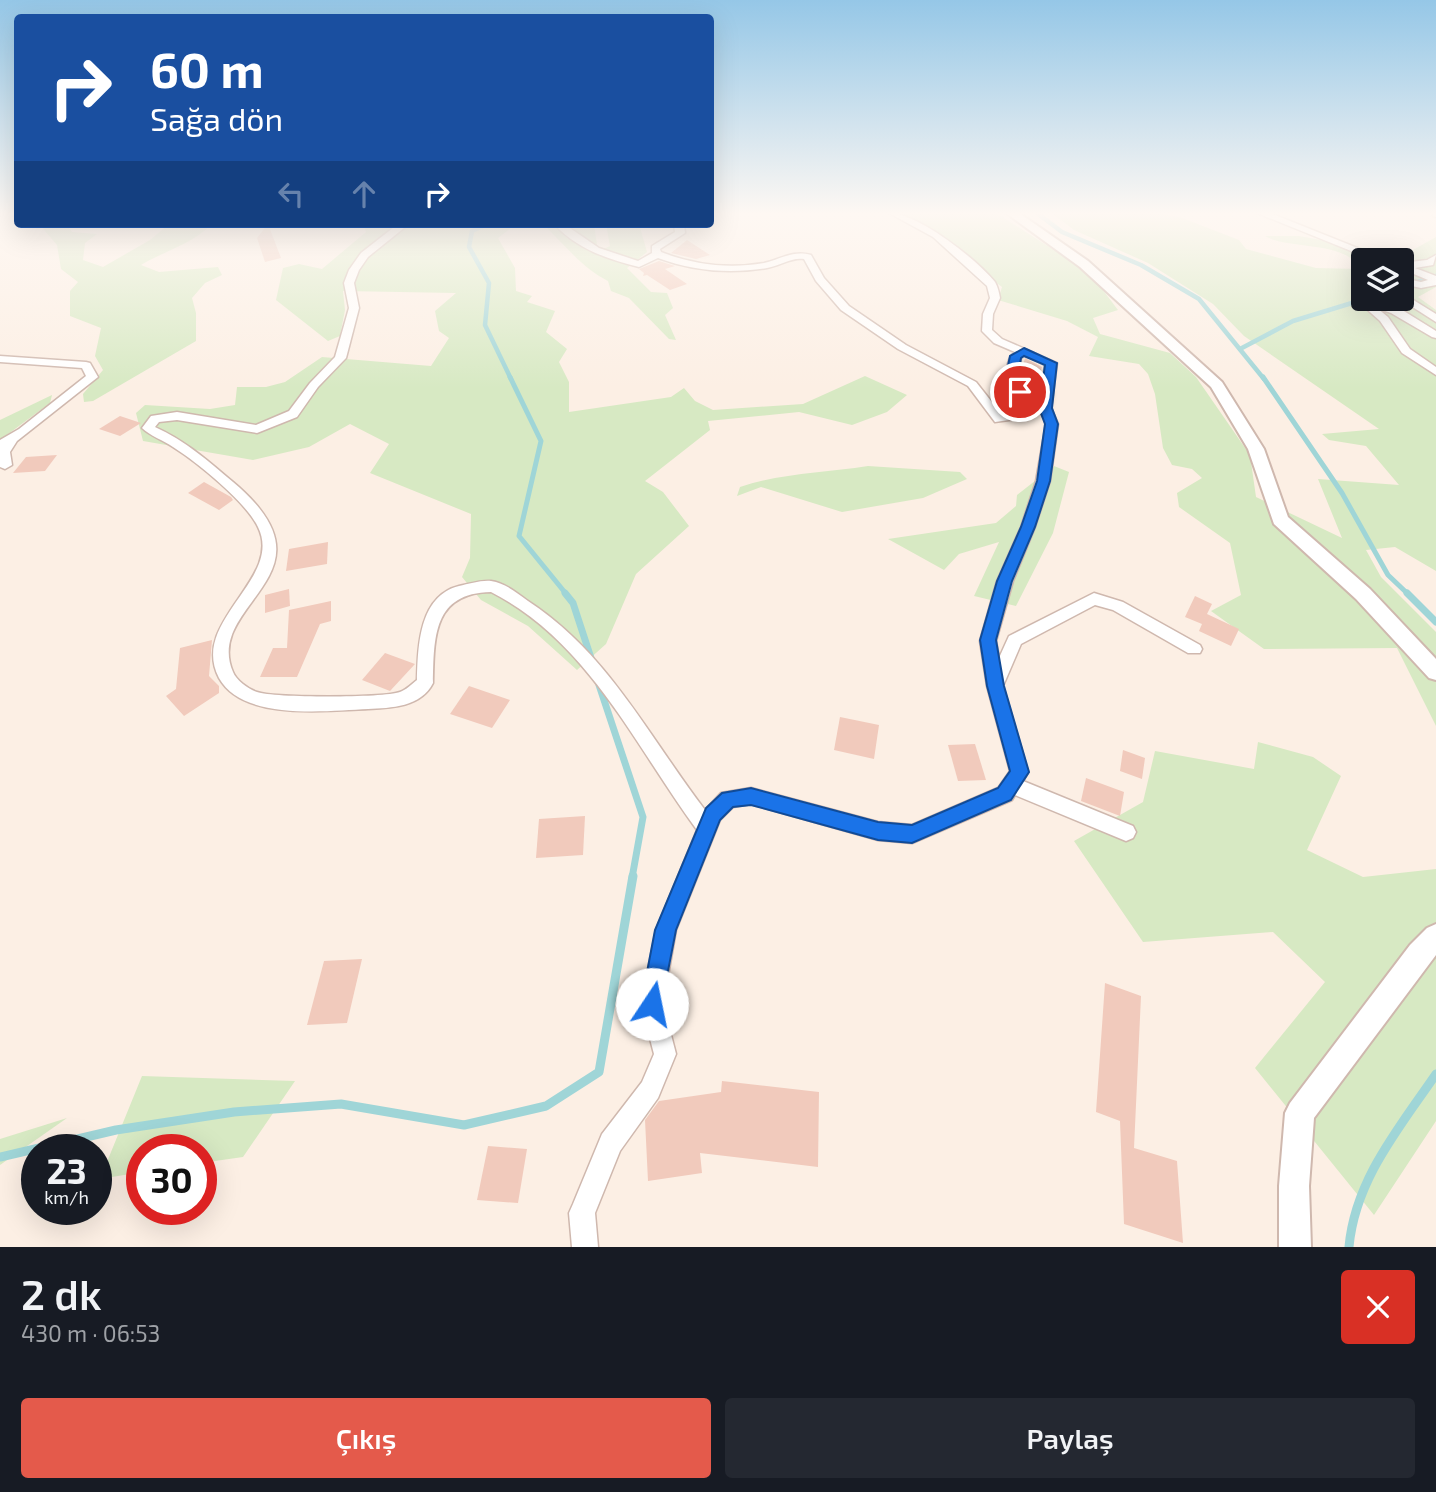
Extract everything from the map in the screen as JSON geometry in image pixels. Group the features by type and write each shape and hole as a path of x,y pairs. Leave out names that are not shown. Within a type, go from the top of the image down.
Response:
{"street":[{"path":"354,271 349,283 354,308 340,358 314,385 293,414 257,429 177,416 155,419 148,428 179,442 206,463 251,505 268,533 270,559 222,634 224,670 233,685 255,699 375,704 405,698 425,683 426,632 440,604 462,590 493,587 547,617 589,659 676,791 707,828"},
{"path":"816,271 845,308 902,347 972,384 999,419 1012,416 1023,402 1012,375 1012,365 1016,356 1024,351"},
{"path":"585,1247 582,1213 611,1143 650,1090 666,1054 652,1004 666,930 713,814 728,799 751,796 878,831 912,834 1005,794 1019,772 995,686 988,640 1005,581 1028,527 1043,481 1052,424 1045,408 1051,363 998,341 987,331 988,314 995,298 992,285 977,271"},
{"path":"1092,271 1217,385 1256,449 1280,520 1363,594 1436,672"},
{"path":"1414,284 1432,283 1434,279 1415,271"},
{"path":"1414,304 1436,318"},
{"path":"1436,335 1420,328 1397,310 1367,305 1384,319 1406,351 1436,372"},
{"path":"0,359 86,365 92,377 0,445"},
{"path":"5,464 4,452 13,437"},
{"path":"995,686 1015,640 1094,599 1118,606 1194,649"},
{"path":"1011,785 1126,832"},
{"path":"1296,1247 1294,1186 1300,1113 1419,954 1436,937"}],"green space":[{"path":"64,271 220,271 222,275 205,283 192,298 196,313 196,341 93,401 84,402 83,394 103,370 95,356 101,328 70,316 70,291 78,282"},
{"path":"282,271 515,271 516,291 532,296 527,302 555,311 546,332 567,349 559,362 569,382 569,412 671,397 684,388 695,401 713,410 803,404 865,376 907,395 887,412 852,425 799,412 708,421 710,430 645,481 663,492 689,526 636,574 606,644 577,670 528,626 481,600 462,577 470,558 471,514 370,473 389,444 350,424 309,447 253,460 143,441 136,413 145,405 210,409 235,405 237,387 266,387 285,382 322,357 431,366 449,338 439,331 435,311 456,293 343,291 345,310 340,336 328,341 276,300"},
{"path":"593,271 630,271 651,292 667,293 673,308 665,315 676,340 669,339 629,298 611,291 608,281"},
{"path":"981,271 1090,273 1118,310 1093,318 1100,334 1170,353 1196,377 1250,455 1256,497 1342,538 1318,479 1399,485 1366,446 1329,440 1322,434 1379,429 1244,336 1213,304 1161,271 1351,271 1351,311 1414,311 1414,271 1436,271 1436,287 1418,297 1436,310 1436,571 1395,547 1366,550 1381,577 1436,632 1436,726 1397,648 1264,649 1211,611 1241,595 1230,543 1179,507 1177,493 1202,478 1192,469 1172,465 1163,448 1155,394 1148,374 1139,364 1089,356 1098,337 1067,321 998,300 1002,287"},
{"path":"52,395 50,403 0,440 0,420"},
{"path":"868,466 960,472 967,479 923,498 842,512 761,487 737,496 740,487 756,482"},
{"path":"1054,466 1069,472 1053,533 1016,606 974,596 999,542 959,554 944,570 888,539 996,523 1016,506 1017,495"},
{"path":"1258,742 1313,757 1341,776 1307,850 1363,877 1436,869 1436,1121 1374,1215 1255,1068 1325,982 1273,932 1143,942 1074,841 1143,802 1155,751 1254,769"},
{"path":"142,1076 295,1081 243,1157 217,1161 217,1134 126,1134 126,1175 112,1177 112,1150"},
{"path":"67,1118 44,1134 21,1134 21,1150 0,1165 0,1139"}],"building":[{"path":"642,271 668,271 687,284 670,290 647,275 643,276"},
{"path":"1025,358 1042,367 1039,377 1021,373"},
{"path":"120,416 141,423 120,436 99,429"},
{"path":"57,455 45,471 13,473 26,457"},
{"path":"204,482 233,500 219,510 188,493"},
{"path":"328,542 327,564 286,571 289,549"},
{"path":"289,589 290,606 265,613 265,595"},
{"path":"1195,596 1212,604 1207,614 1239,629 1231,646 1199,631 1202,624 1185,617"},
{"path":"331,601 331,621 320,624 297,677 260,677 273,648 287,648 289,610"},
{"path":"212,640 209,676 219,686 219,693 184,716 166,696 176,689 180,648"},
{"path":"385,653 415,664 390,691 362,680"},
{"path":"469,686 510,700 492,728 450,714"},
{"path":"840,717 879,725 874,759 834,750"},
{"path":"975,744 986,780 958,781 948,745"},
{"path":"1123,750 1145,758 1142,779 1120,771"},
{"path":"1086,778 1124,792 1120,816 1081,801"},
{"path":"585,816 583,855 536,858 539,819"},
{"path":"362,959 347,1023 307,1025 324,961"},
{"path":"1105,983 1141,996 1134,1148 1177,1161 1183,1243 1124,1224 1120,1121 1096,1112"},
{"path":"722,1081 819,1092 818,1167 700,1153 702,1173 648,1181 645,1120 659,1101 721,1092"},
{"path":"488,1146 527,1149 518,1203 477,1200"}],"waterway":[{"path":"482,271 489,283 485,325 511,379"},
{"path":"1152,271 1199,299 1264,379"},
{"path":"1414,283 1436,276"},
{"path":"1240,349 1293,321 1351,303"},
{"path":"510,377 541,441 519,536 567,595"},
{"path":"1263,377 1342,493 1388,575 1409,595"},
{"path":"565,593 573,603 592,661"},
{"path":"1409,595 1436,622"},
{"path":"599,685 643,817 632,878"},
{"path":"0,1157 116,1130 234,1112 341,1104 464,1125 546,1106 599,1072 633,876"},
{"path":"1349,1247 1353,1223 1369,1177 1436,1074"}],"route":[{"path":"652,1004 666,930 713,814 728,799 751,796 878,831 912,834 1005,794 1019,772 995,686 988,640 1005,581 1028,527 1043,481 1052,424 1045,408 1051,363 1024,351 1016,356 1012,375 1020,392"}]}
